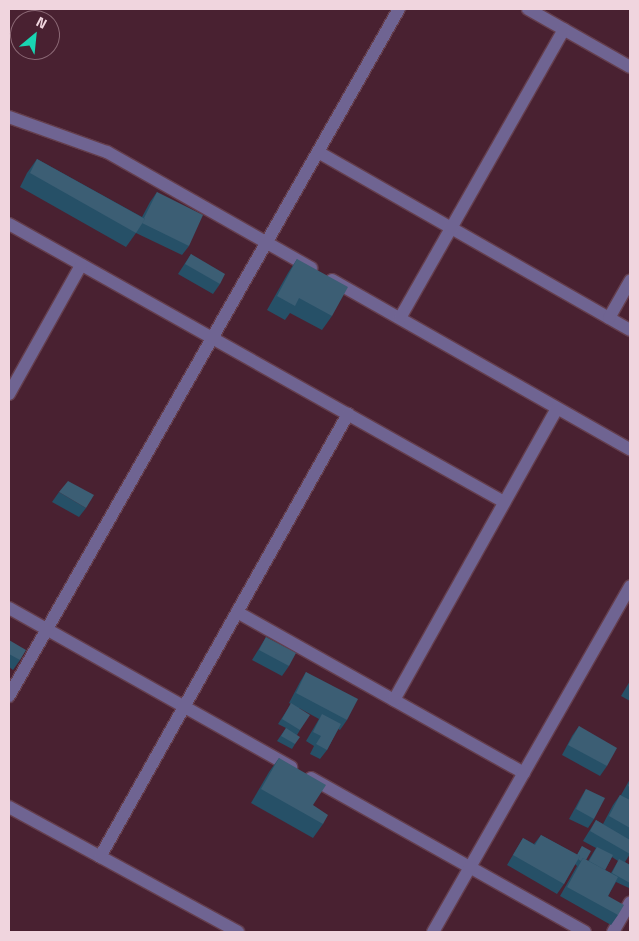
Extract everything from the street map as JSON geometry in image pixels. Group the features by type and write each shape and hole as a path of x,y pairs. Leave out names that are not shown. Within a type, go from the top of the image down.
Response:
{"street":[{"path":"9,696 399,9"},
{"path":"528,9 630,67"},
{"path":"400,318 564,30"},
{"path":"9,117 107,152 630,449"},
{"path":"318,152 630,330"},
{"path":"9,224 504,502"},
{"path":"9,394 81,265"},
{"path":"609,318 630,281"},
{"path":"394,700 557,408"},
{"path":"100,857 348,414"},
{"path":"434,932 630,586"},
{"path":"9,608 585,932"},
{"path":"237,612 524,773"},
{"path":"9,806 238,932"},
{"path":"613,932 630,902"}],"building":[{"path":"37,159 145,219 136,233 30,173"},
{"path":"157,192 203,215 189,246 142,223"},
{"path":"191,254 225,274 220,284 185,264"},
{"path":"297,259 348,287 332,316 299,298 295,306 277,296"},
{"path":"68,481 94,495 86,508 59,492"},
{"path":"266,637 296,653 289,666 259,650"},
{"path":"9,640 26,650 20,660 9,654"},
{"path":"306,672 358,699 347,720 296,693"},
{"path":"291,703 310,715 300,730 282,719"},
{"path":"322,714 341,724 327,750 316,744 321,736 313,732"},
{"path":"579,726 617,748 607,766 568,745"},
{"path":"286,728 300,737 295,744 281,736"},
{"path":"279,758 326,785 313,805 328,815 323,824 261,789"},
{"path":"586,789 605,798 594,819 576,809"},
{"path":"620,795 630,800 630,828 609,816"},
{"path":"596,820 630,840 630,854 590,831"},
{"path":"541,835 580,856 564,884 513,855 523,838 535,845"},
{"path":"582,846 591,851 586,860 583,858 581,861 578,859 580,856 577,855"},
{"path":"597,847 613,855 605,870 589,861"},
{"path":"583,858 618,877 608,896 624,905 618,915 567,887"},
{"path":"619,859 630,865 630,883 612,873"}]}
